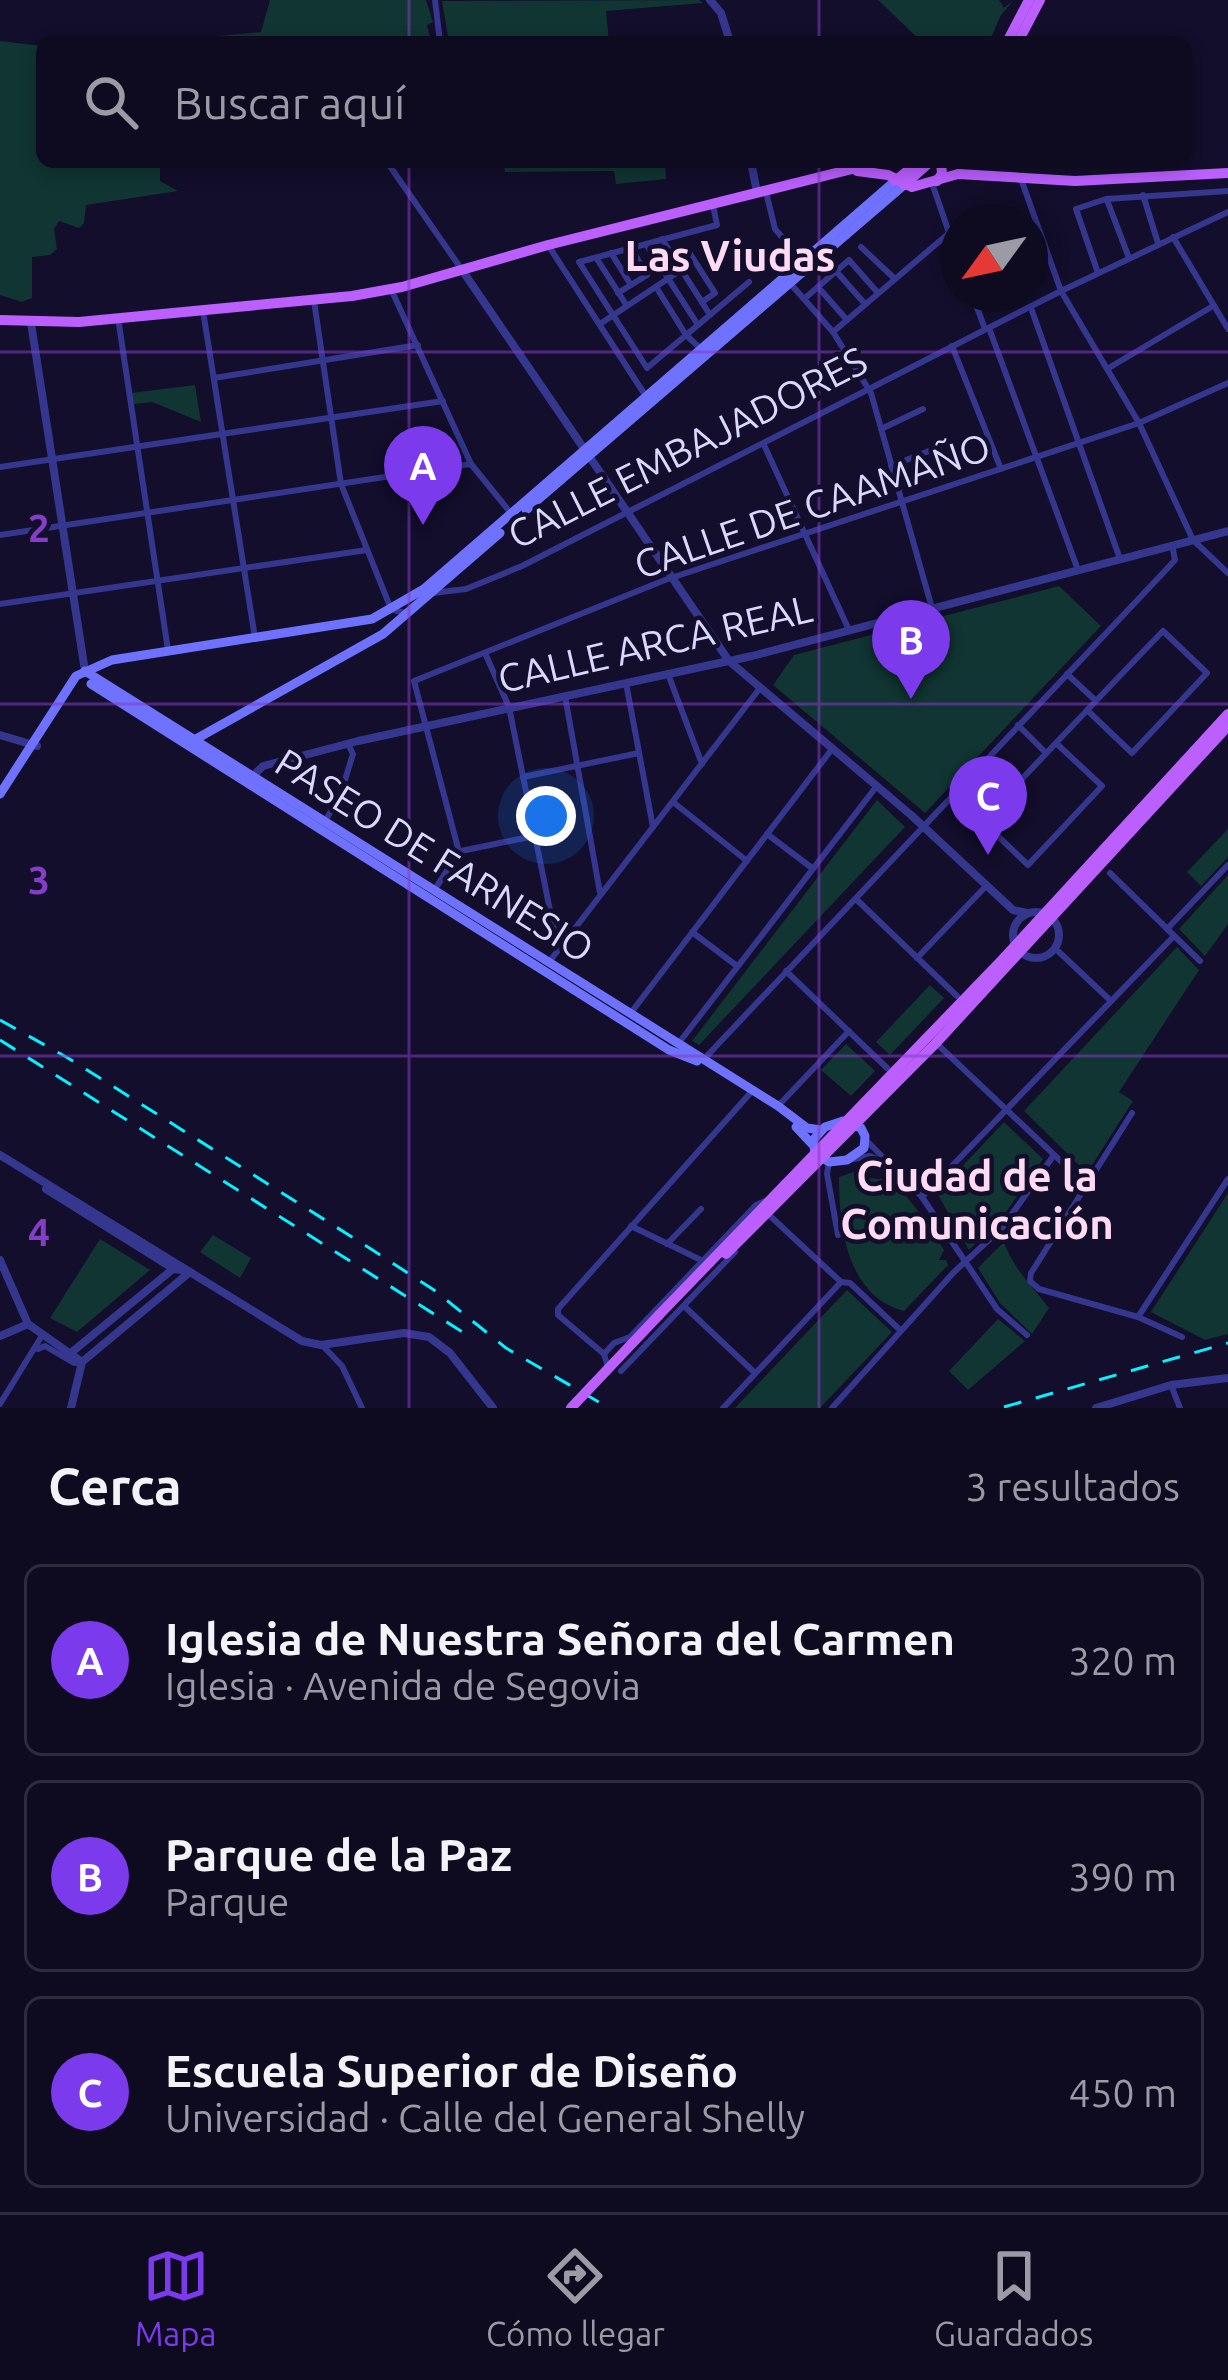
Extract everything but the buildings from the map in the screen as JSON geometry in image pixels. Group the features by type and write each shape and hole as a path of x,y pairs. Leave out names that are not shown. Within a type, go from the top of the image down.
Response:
{"main road":[{"path":"1010,36 1029,0"},
{"path":"1021,36 1040,0"},
{"path":"0,320 118,318 314,301 391,289 548,245 672,226 713,205 848,171 934,182 946,168"},
{"path":"959,168 1021,179 1076,181 1228,173"},
{"path":"848,171 891,173"},
{"path":"867,172 876,183 877,197"},
{"path":"433,593 647,396 787,280 877,197 891,173"},
{"path":"0,806 76,676 85,671 105,662 168,650 375,618 436,580 638,414 787,280 891,173"},
{"name":"CALLE EMBAJADORES","path":"181,740 196,739 383,634 433,593"},
{"path":"375,618 383,634"},
{"path":"0,794 77,686 91,684 85,671"},
{"name":"PASEO DE FARNESIO","path":"85,671 704,1059 804,1133 820,1155"},
{"name":"PASEO DE FARNESIO","path":"91,684 669,1050 778,1106 807,1128 821,1130"},
{"path":"1049,916 1228,714"},
{"path":"575,1408 1228,726"},
{"path":"820,1155 821,1130 853,1122 936,1043 1018,949"},
{"path":"820,1155 847,1160 860,1153 865,1140 853,1122"},
{"path":"662,1317 751,1231 767,1207"}],"street":[{"path":"435,0 439,36"},
{"path":"710,0 721,13 728,36"},
{"path":"392,168 729,661 923,826 1012,910 1049,916 1059,934 1056,949 1040,958 1018,949 1012,910"},
{"path":"753,168 776,229 803,261"},
{"path":"1021,179 1061,291 1139,423 1193,540 1228,573"},
{"path":"934,182 940,204"},
{"path":"1098,273 1076,209 1106,199 1228,190"},
{"path":"1142,195 1159,244"},
{"path":"1106,199 1130,258"},
{"path":"713,205 717,225 672,226 662,239 579,262 647,368 749,282"},
{"name":"CALLE EMBAJADORES","path":"1048,298 1228,212"},
{"path":"1173,237 1228,329"},
{"path":"662,239 710,315"},
{"path":"832,332 940,242"},
{"path":"646,244 698,325"},
{"path":"548,245 647,396 638,414"},
{"path":"618,293 646,274 631,248"},
{"path":"861,248 895,279"},
{"path":"672,256 687,249 715,293 702,302"},
{"path":"611,253 631,285"},
{"path":"596,257 627,306"},
{"path":"804,299 849,260 878,293"},
{"path":"600,324 681,270"},
{"path":"836,271 865,304"},
{"path":"787,280 832,332 869,388 932,608"},
{"path":"818,286 847,320"},
{"path":"656,287 686,335 701,349"},
{"path":"391,289 471,464 512,515"},
{"path":"314,301 341,484 391,609 407,614"},
{"path":"1106,369 1214,306"},
{"path":"203,311 255,638"},
{"path":"980,312 1078,570"},
{"name":"CALLE EMBAJADORES","path":"433,593 466,590 628,514 1019,312"},
{"path":"1033,312 1120,559"},
{"path":"118,318 168,650"},
{"path":"31,323 85,671"},
{"path":"214,378 418,345"},
{"path":"952,346 1001,470"},
{"name":"CALLE DE CAAMAÑO","path":"426,726 414,681 673,578 1139,423 1228,383"},
{"path":"0,467 443,401"},
{"path":"881,429 922,409"},
{"path":"764,445 849,630"},
{"path":"891,466 939,447"},
{"path":"0,535 471,464"},
{"name":"CALLE ARCA REAL","path":"251,774 263,766 348,744 752,656 1228,531"},
{"path":"704,1059 1175,560 1172,545"},
{"path":"0,604 367,550"},
{"path":"982,821 1046,753 1056,743 1087,710 1163,631 1207,673 1132,753 1087,710"},
{"path":"485,653 509,707 558,950"},
{"path":"752,656 748,669 760,688"},
{"path":"668,674 702,764"},
{"path":"1067,674 1096,701"},
{"path":"626,683 653,827"},
{"path":"534,964 548,963 760,688"},
{"path":"565,696 601,895"},
{"path":"1018,725 1046,753"},
{"path":"426,726 460,852"},
{"path":"0,735 35,745"},
{"path":"953,794 1028,865 1102,786 1056,743"},
{"path":"325,821 344,786 353,754 348,744"},
{"path":"630,1014 832,749"},
{"path":"523,777 639,753"},
{"path":"251,774 256,788"},
{"path":"678,1044 876,787"},
{"path":"673,802 747,861"},
{"path":"767,834 812,868"},
{"path":"434,890 460,852 534,836"},
{"path":"922,1197 1112,1001 1228,865"},
{"path":"1111,873 1200,962"},
{"path":"917,958 987,885"},
{"path":"855,898 958,996"},
{"path":"1015,925 1027,914"},
{"path":"692,932 737,967"},
{"path":"1056,949 1112,1001"},
{"path":"786,971 887,1068"},
{"path":"778,1106 849,1031"},
{"path":"936,1043 1087,1186"},
{"path":"752,1092 558,1309 559,1315 606,1359 614,1343 630,1337 756,1205 767,1207 841,1282 850,1282 900,1330"},
{"path":"1132,1113 1030,1281 1182,1336"},
{"path":"865,1140 922,1197 997,1309 1027,1335"},
{"path":"820,1155 838,1234"},
{"path":"832,1408 900,1330 1003,1228 1054,1155"},
{"path":"847,1160 869,1156 894,1169"},
{"path":"0,1157 300,1341 321,1345 404,1333 429,1337 450,1354 493,1408"},
{"path":"1138,1317 1228,1179"},
{"path":"667,1244 701,1209"},
{"path":"630,1226 703,1261"},
{"path":"621,1371 742,1246 751,1231"},
{"path":"0,1260 28,1324 84,1360"},
{"path":"75,1351 177,1267"},
{"path":"32,1354 45,1346 74,1363 84,1360 190,1272"},
{"path":"723,1408 841,1282"},
{"path":"684,1306 755,1372"},
{"path":"2,1334 28,1324"},
{"path":"0,1403 43,1334"},
{"path":"342,1366 344,1342"},
{"path":"321,1345 342,1366 362,1408"},
{"path":"71,1408 84,1360"},
{"path":"1096,1408 1171,1385 1228,1378"},
{"path":"1171,1385 1180,1408"}],"green space":[{"path":"270,0 426,0 433,22 427,25 430,36 219,36 261,32"},
{"path":"878,0 999,0 1004,8 1014,0 992,36 916,36"},
{"path":"442,1 703,3 606,11 608,36 448,36"},
{"path":"0,41 36,45 36,168 160,168 160,181 178,191 86,205 79,228 59,221 54,229 57,249 32,257 32,298 22,302 0,295"},
{"path":"505,168 665,168 666,179 616,184 614,171 505,172"},
{"path":"195,385 201,422 152,402 134,404 131,393"},
{"path":"1059,586 1101,626 925,813 773,685 794,655"},
{"path":"877,800 905,827 699,1045 692,1041"},
{"path":"1228,829 1228,857 1201,886 1187,872"},
{"path":"1228,875 1228,924 1205,956 1179,929"},
{"path":"1177,947 1199,970 1119,1092 1133,1101 1087,1173 1024,1111"},
{"path":"930,985 944,998 890,1055 876,1042"},
{"path":"846,1044 875,1071 851,1096 821,1070"},
{"path":"1004,1122 1043,1159 1002,1218 969,1250 937,1193"},
{"path":"862,1169 868,1178 885,1175 894,1183 944,1250 939,1260 948,1265 904,1311 870,1291 850,1258 839,1177"},
{"path":"1228,1193 1228,1334 1205,1340 1151,1312"},
{"path":"213,1235 251,1258 240,1278 200,1252"},
{"path":"100,1239 150,1270 77,1332 50,1318"},
{"path":"1004,1242 1018,1270 1049,1308 1032,1334 1000,1303 978,1268"},
{"path":"847,1290 892,1332 820,1408 735,1408"},
{"path":"998,1319 1025,1341 968,1390 949,1371"}],"railway":[{"path":"0,1020 371,1249 434,1290 506,1348 609,1408"},
{"path":"0,1040 472,1338"},
{"path":"1004,1407 1228,1343"}],"place":[{"name":"Iglesia de Nuestra Señora del Carmen","path":"423,525"},
{"name":"Parque de la Paz","path":"911,699"},
{"name":"Escuela Superior de Diseño","path":"988,855"}],"district":[{"name":"Las Viudas","path":"730,255"},
{"name":"Ciudad de la Comunicación","path":"977,1199"}]}
